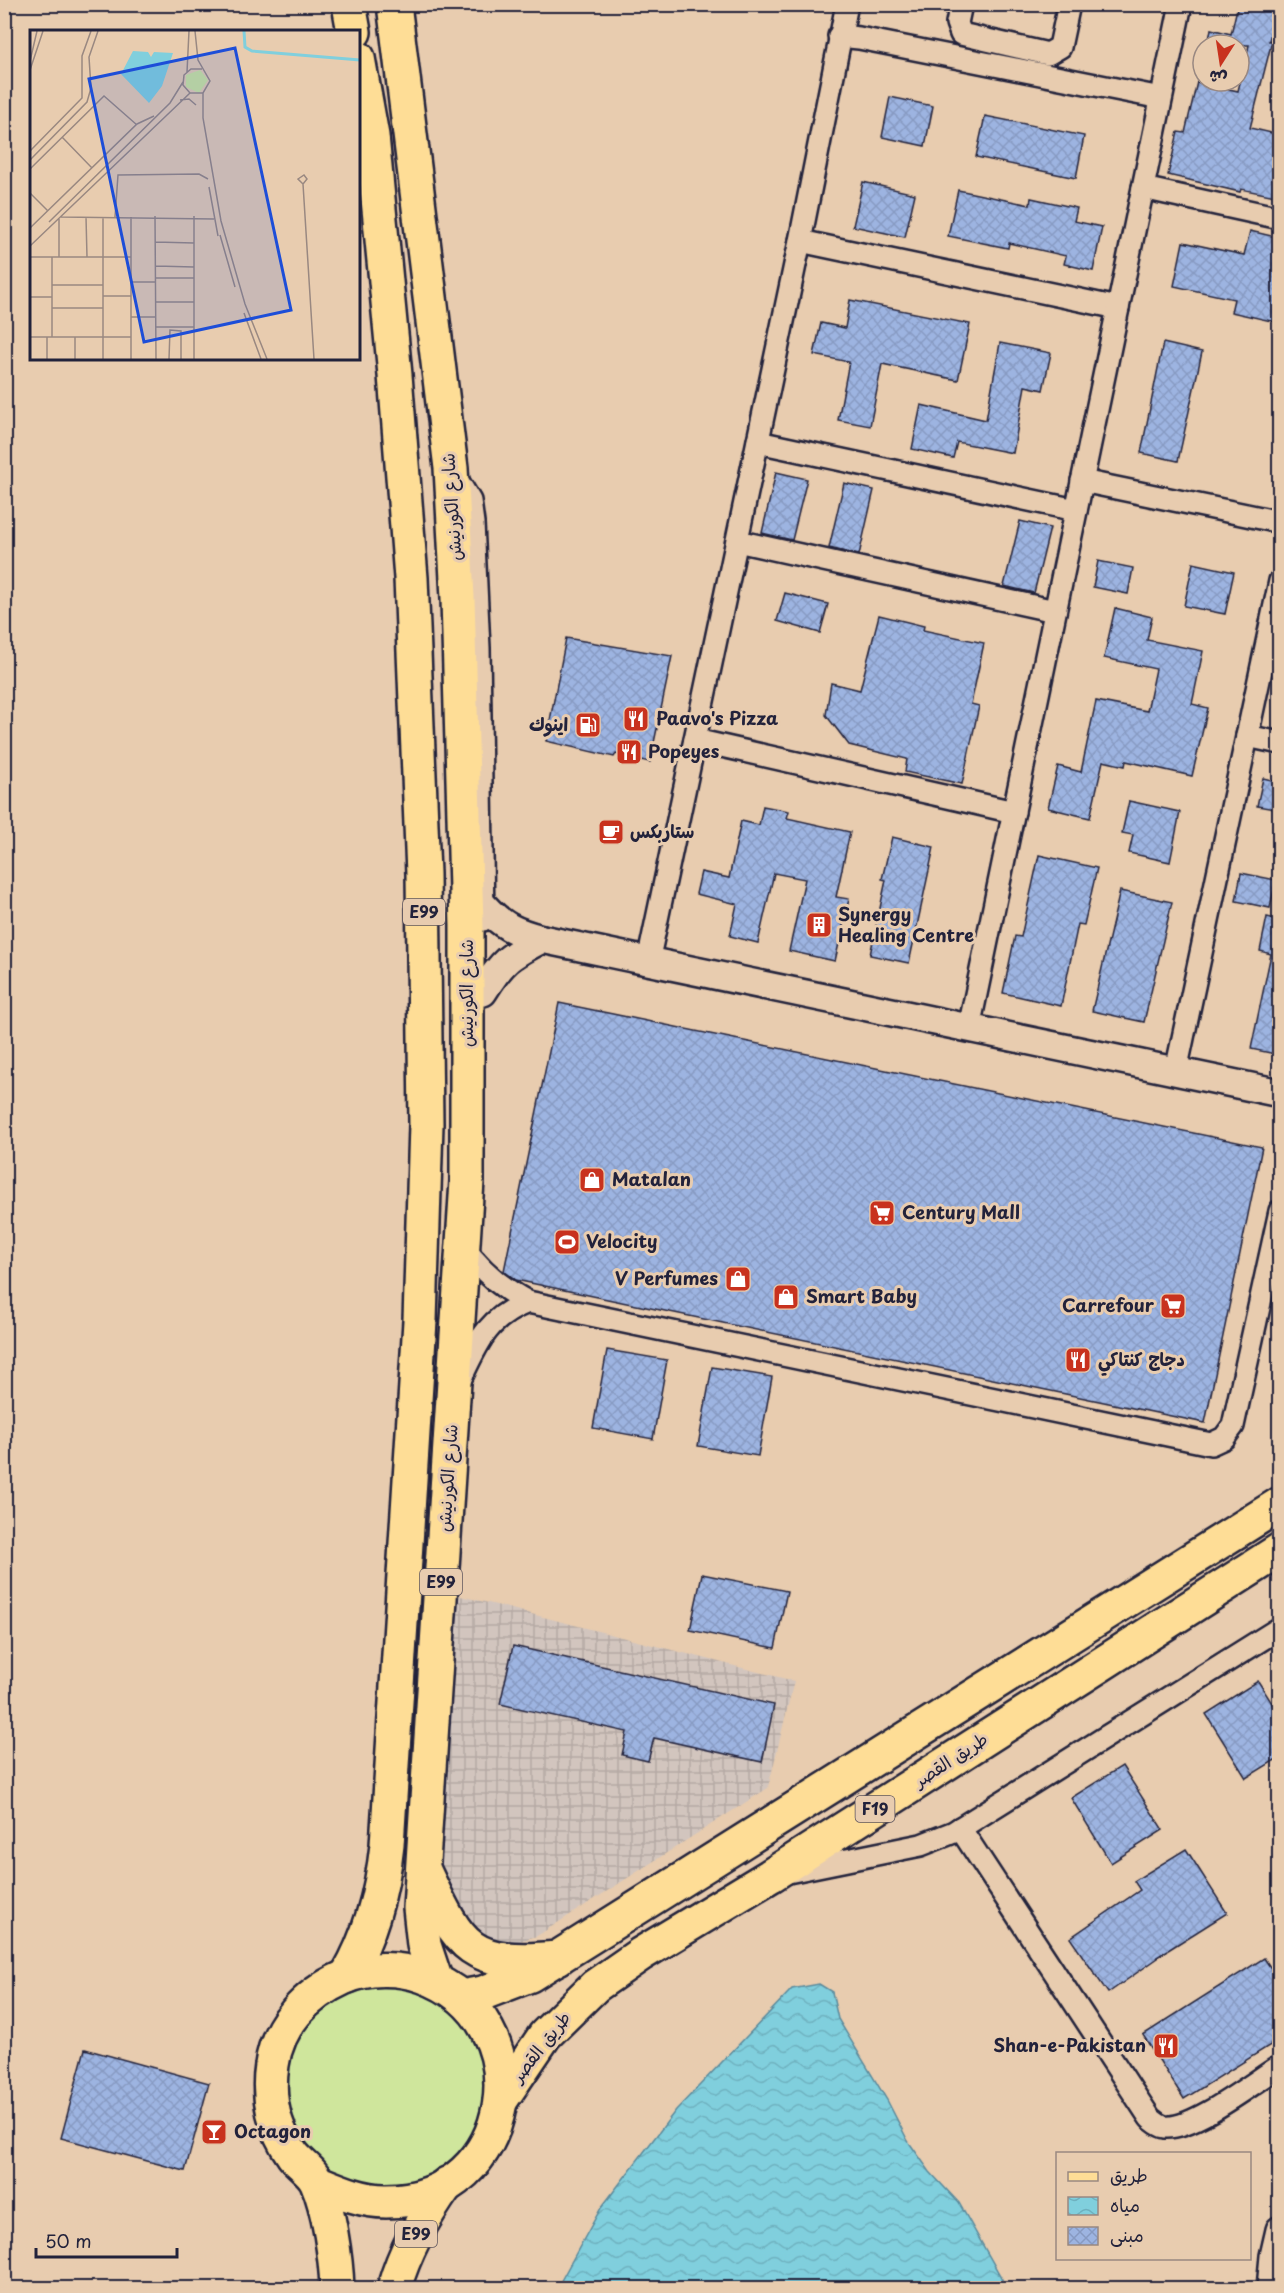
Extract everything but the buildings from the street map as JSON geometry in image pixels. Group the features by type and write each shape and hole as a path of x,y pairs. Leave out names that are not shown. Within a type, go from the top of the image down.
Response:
{"main road":[{"path":"349,4 354,30"},
{"name":"شارع الكورنيش","path":"394,4 451,468 458,598 467,926 467,1181 422,1869 421,1927 424,1945 449,1989"},
{"name":"شارع الكورنيش","path":"347,1976 358,1957 375,1914 381,1891 387,1845 420,1321 426,1124 423,874 411,578 395,375 372,136 360,69"},
{"name":"F19","path":"449,1989 508,1985 558,1958 1280,1504"},
{"name":"طريق القصر","path":"501,2100 545,2035 595,1986 641,1954 770,1876 1280,1550"},
{"path":"422,1869 448,1922 467,1944 480,1952 502,1960 526,1961 558,1958"},
{"path":"392,1970 415,1973 449,1989 477,2014 494,2044 502,2077 497,2120 483,2148 464,2172 447,2184 428,2194 407,2199 386,2201 366,2199 345,2194 317,2182 292,2154 275,2121 271,2103 272,2063 278,2042 288,2023 315,1993 347,1976 369,1971 392,1970"},
{"path":"317,2182 330,2229 337,2289"},
{"name":"E99","path":"394,2289 419,2228 447,2184"}],"street":[{"path":"648,962 800,241 847,4"},
{"path":"961,4 957,23 961,34 1048,54 1060,47 1069,4"},
{"path":"969,1028 1181,4"},
{"path":"839,36 859,38 1161,98"},
{"path":"1143,188 1280,218"},
{"path":"800,241 1118,308"},
{"path":"758,442 1076,510"},
{"path":"451,468 470,501 479,648 483,992 467,1181"},
{"path":"1082,481 1280,522"},
{"path":"737,541 1055,611"},
{"path":"1176,1071 1280,581"},
{"path":"1247,736 1280,743"},
{"path":"695,740 1014,812"},
{"path":"483,905 498,922 516,932 542,939 1280,1093"},
{"path":"483,992 499,967 518,951 542,939"},
{"path":"463,1246 485,1273 528,1302 600,1308 1210,1444 1224,1438 1233,1426 1280,1211"},
{"path":"454,1392 474,1349 487,1329 506,1312 528,1302"},
{"path":"770,1876 921,1845 939,1839 1280,1628"},
{"path":"960,1828 1150,2118 1158,2125 1169,2127 1184,2125 1199,2118 1280,2066"},
{"path":"1271,2289 1274,2256 1280,2230"}],"shaded area":[{"path":"449,1593 794,1681 768,1788 537,1936 516,1942 493,1941 471,1935 435,1875"}],"green space":[{"path":"385,1985 405,1987 432,1997 449,2008 463,2022 478,2048 484,2066 486,2086 484,2106 474,2133 463,2150 449,2164 423,2179 405,2185 385,2187 365,2185 338,2175 321,2164 307,2150 292,2124 286,2106 284,2086 286,2066 296,2039 307,2022 321,2008 347,1993 365,1987"}],"water":[{"path":"819,1984 832,1992 838,2019 887,2100 908,2141 930,2172 959,2203 1002,2279 1002,2288 557,2288 601,2208 676,2110 792,1989"}],"place":[{"name":"Paavo's Pizza","path":"636,719"},
{"name":"اينوك","path":"588,725"},
{"name":"Popeyes","path":"629,752"},
{"name":"ستاربكس","path":"611,832"},
{"name":"Synergy Healing Centre","path":"819,925"},
{"name":"Matalan","path":"592,1180"},
{"name":"Century Mall","path":"882,1213"},
{"name":"Velocity","path":"567,1242"},
{"name":"V Perfumes","path":"738,1279"},
{"name":"Smart Baby","path":"786,1297"},
{"name":"Carrefour","path":"1173,1306"},
{"name":"دجاج كنتاكي","path":"1078,1360"},
{"name":"Shan-e-Pakistan","path":"1166,2046"},
{"name":"Octagon","path":"214,2132"}]}
